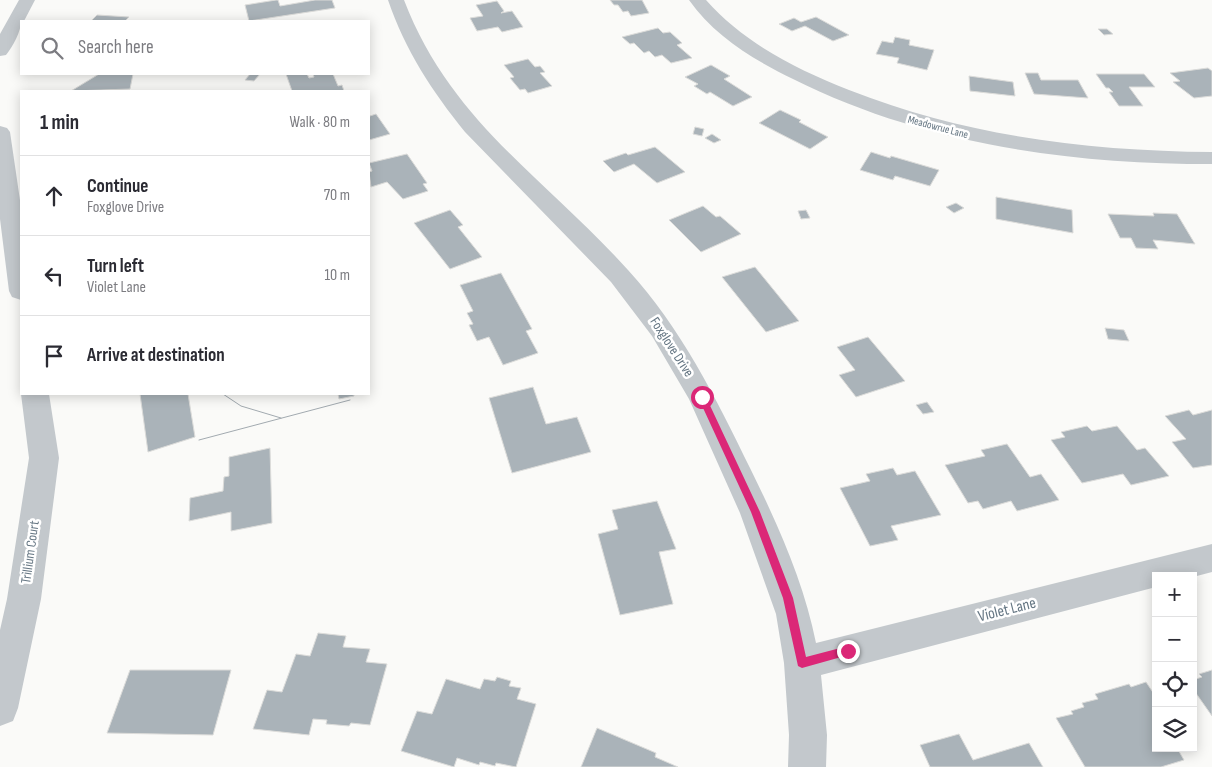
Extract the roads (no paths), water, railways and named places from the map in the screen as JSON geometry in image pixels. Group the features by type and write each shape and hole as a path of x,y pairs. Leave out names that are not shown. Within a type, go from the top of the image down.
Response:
{"street":[{"path":"0,51 27,0"},
{"name":"Foxglove Drive","path":"396,0 418,54 452,104 472,128 620,276 641,301 681,358 702,397 756,512 791,606 802,663 808,735 807,767"},
{"name":"Meadowrue Lane","path":"697,0 730,32 780,65 863,103 919,122 994,141 1064,152 1134,158 1212,158"},
{"path":"0,132 20,282"},
{"name":"Trillium Court","path":"0,708 24,599 44,458 35,395"},
{"name":"Violet Lane","path":"802,663 1212,558"}],"tram line":[{"path":"224,395 241,406 281,418"},
{"path":"199,440 350,400"}]}
